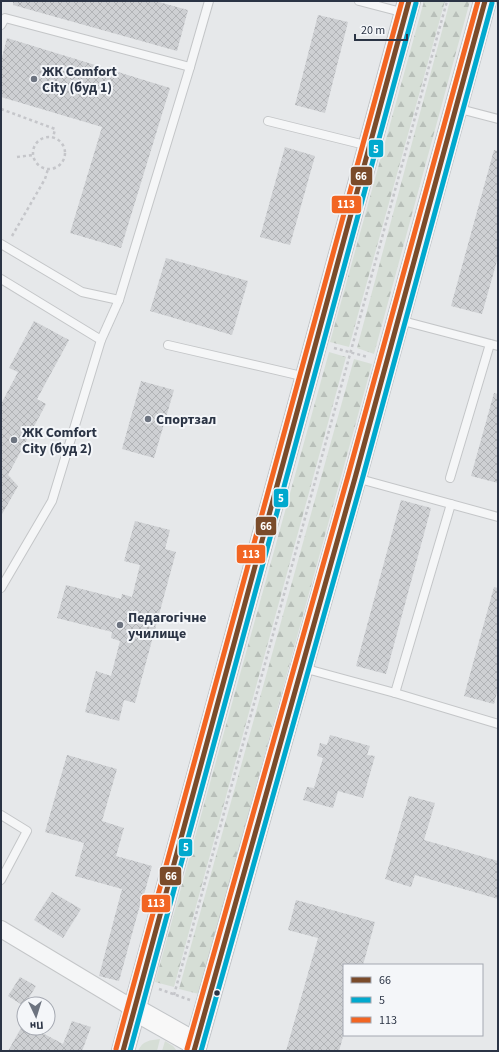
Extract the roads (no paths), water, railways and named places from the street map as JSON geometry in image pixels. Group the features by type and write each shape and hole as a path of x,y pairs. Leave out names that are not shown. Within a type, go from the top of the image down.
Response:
{"main road":[{"path":"134,1009 195,1047 355,478 485,1"},
{"path":"123,1051 408,7"}],"street":[{"path":"1,929 134,1009"}],"lane":[{"path":"1,588 52,501 101,340 119,300 209,1"},
{"path":"359,1 408,7"},
{"path":"1,25 5,18 190,67"},
{"path":"455,108 498,119"},
{"path":"268,121 370,147"},
{"path":"3,245 82,292 119,300"},
{"path":"1,278 101,340"},
{"path":"398,320 494,345 450,478"},
{"path":"168,345 307,377"},
{"path":"355,478 498,517"},
{"path":"394,693 451,504"},
{"path":"302,668 394,693 498,724"},
{"path":"1,815 27,831 1,880"}],"place":[{"name":"ЖК Comfort City (буд 1)","path":"34,79"},
{"name":"Спортзал","path":"148,419"},
{"name":"ЖК Comfort City (буд 2)","path":"14,440"},
{"name":"Педагогічне училище","path":"120,625"}]}
